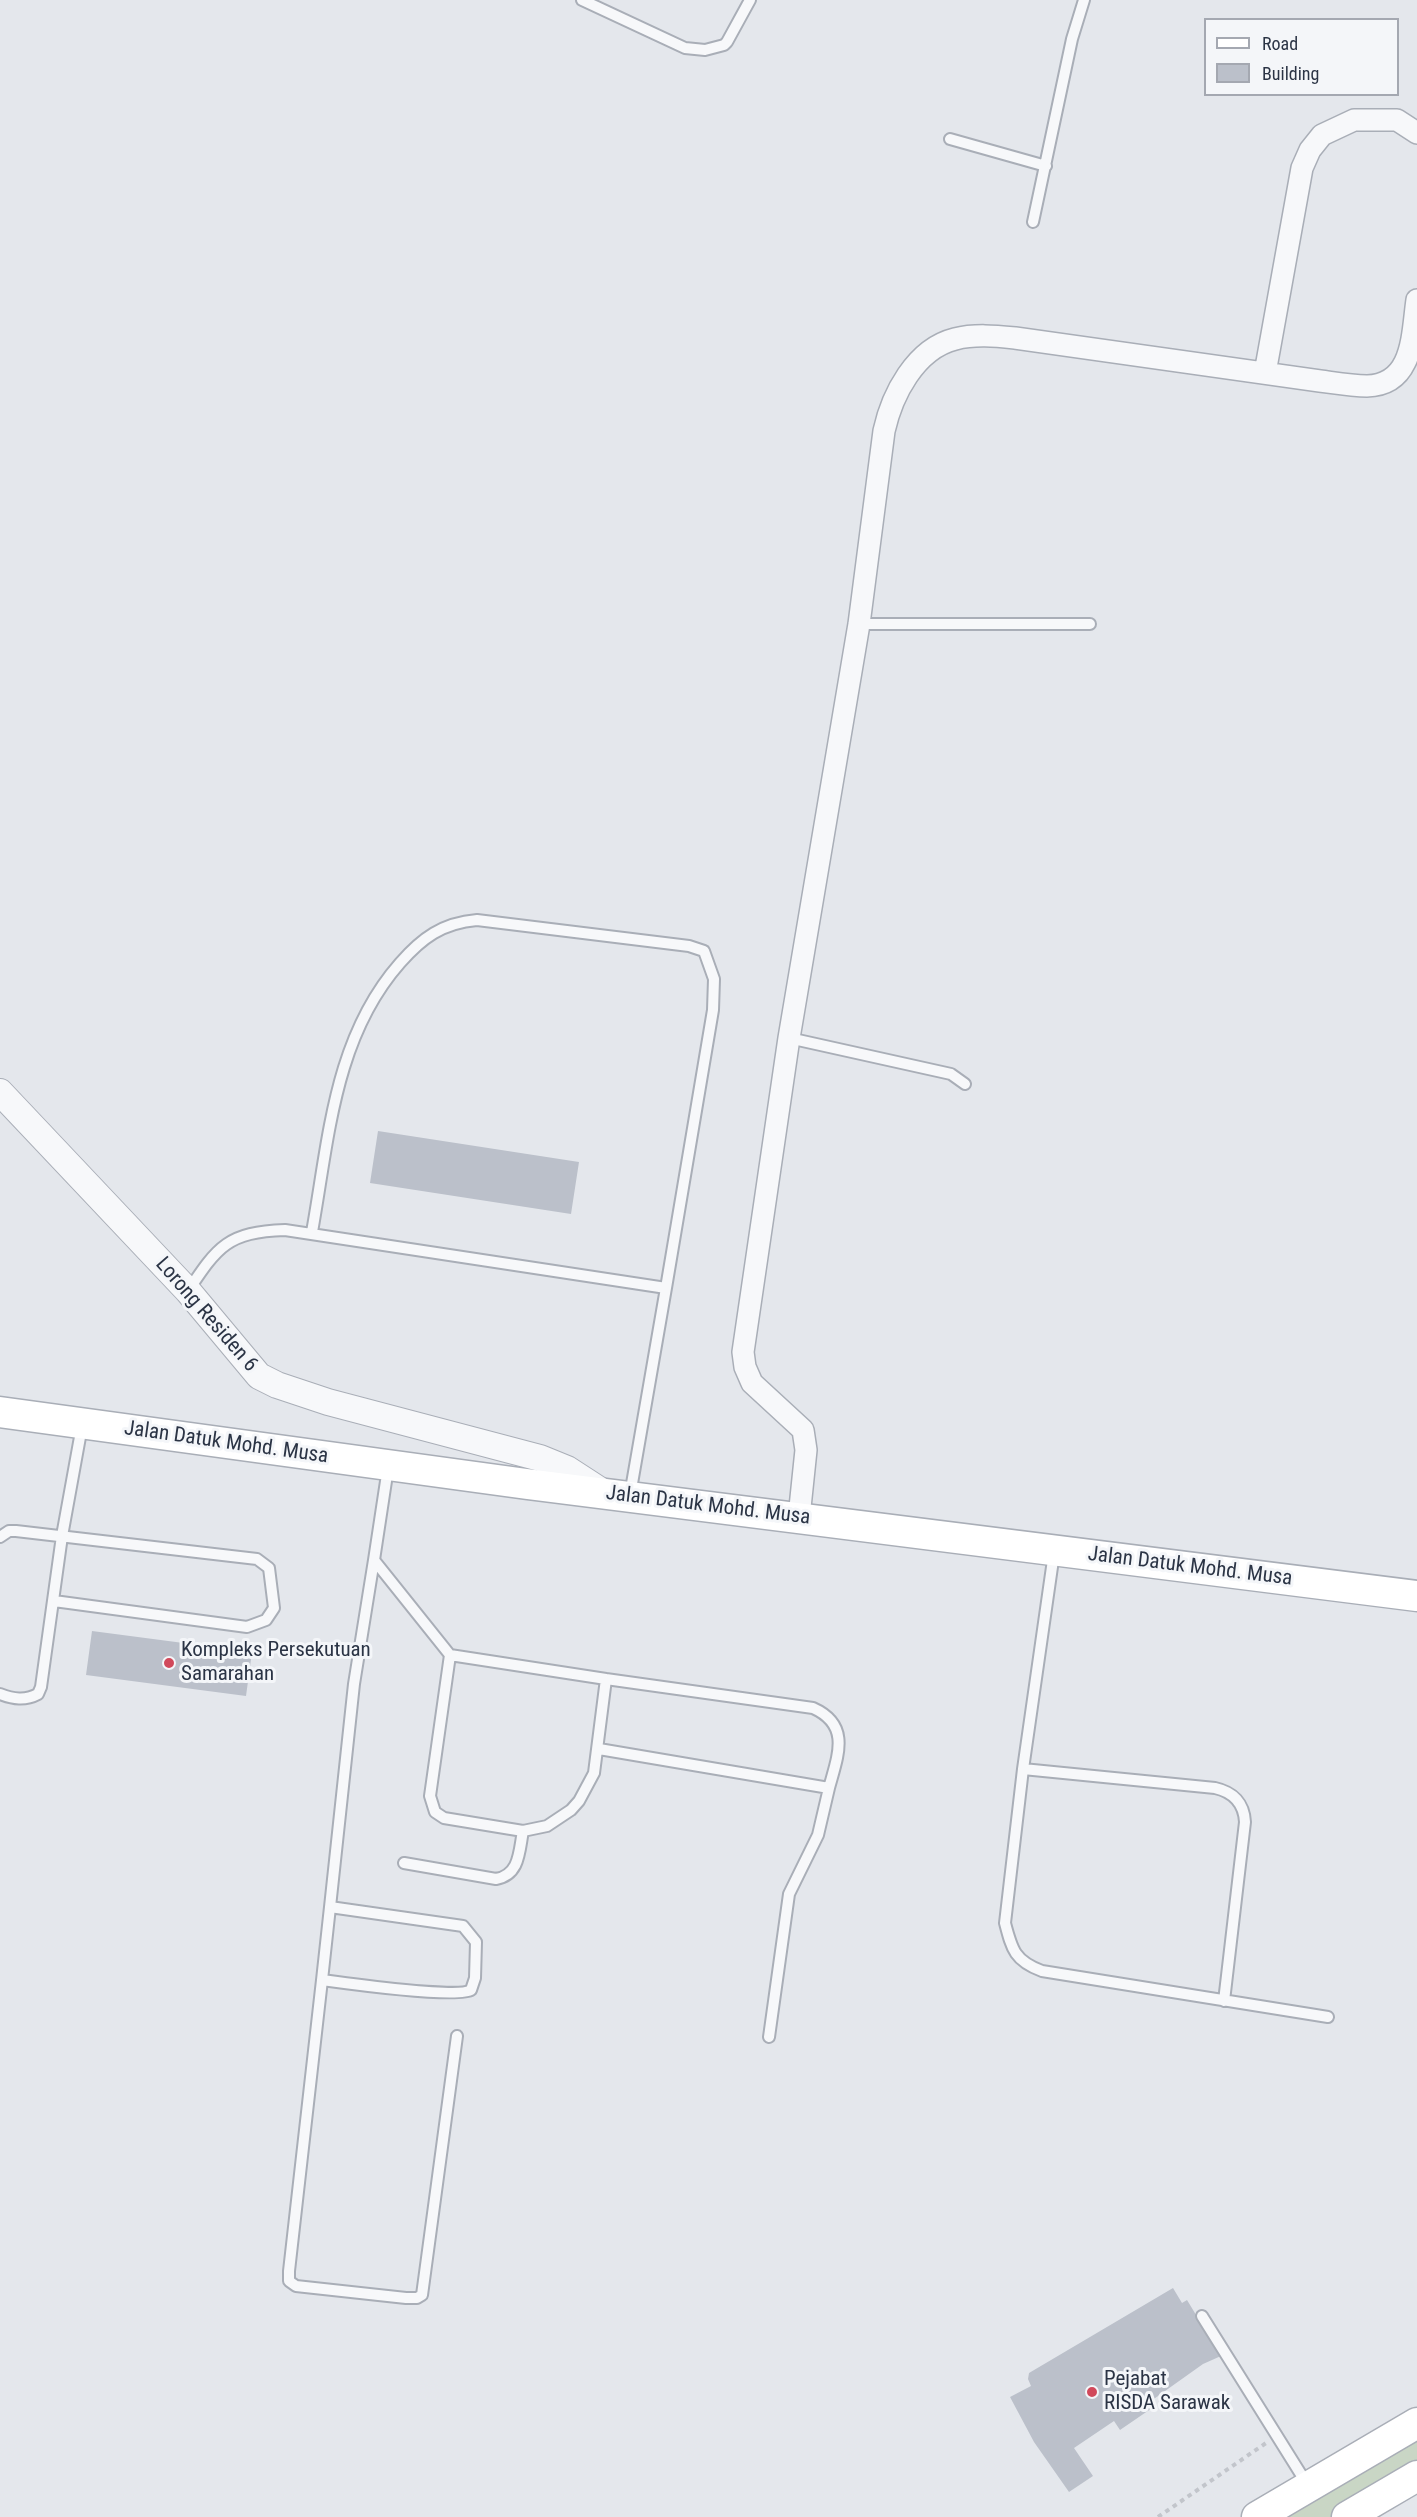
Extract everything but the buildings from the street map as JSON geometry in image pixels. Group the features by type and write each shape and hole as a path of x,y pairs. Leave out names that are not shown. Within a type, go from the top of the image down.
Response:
{"main road":[{"name":"Jalan Datuk Mohd. Musa","path":"0,1412 388,1466 1417,1596"},
{"path":"1257,2517 1417,2423"},
{"path":"1347,2517 1415,2481"}],"street":[{"path":"1265,373 1302,168 1310,150 1322,135 1361,118 1397,120 1417,133"},
{"path":"799,1517 806,1450 803,1430 752,1383 745,1367 743,1352 789,1038 859,624 884,431 888,412 899,387 915,367 944,343 976,335 1015,338 1367,386 1388,381 1403,368 1409,356 1417,300"},
{"name":"Lorong Residen 6","path":"0,1092 188,1291 259,1376 277,1385 328,1402 540,1458 617,1494"}],"lane":[{"path":"582,0 686,48 705,50 727,42 750,0"},
{"path":"1033,222 1072,39 1084,0"},
{"path":"950,139 1046,166"},
{"path":"859,624 1090,624"},
{"path":"312,1232 345,1058 376,992 423,938 460,923 477,920 688,946 704,951 715,983 713,1010 666,1288 617,1494"},
{"path":"789,1038 951,1074 965,1084"},
{"path":"188,1291 211,1257 227,1243 240,1236 267,1230 312,1232 666,1288"},
{"path":"0,1695 20,1699 38,1694 82,1423"},
{"path":"388,1466 354,1684 289,2271 289,2281 296,2286 406,2298 417,2298 422,2295 457,2036"},
{"path":"0,1538 9,1532 16,1531 257,1559 267,1564 271,1573 274,1608 266,1620 247,1627 54,1601"},
{"path":"1055,1550 1023,1769 1005,1923 1011,1945 1018,1957 1025,1964 1042,1971 1328,2017"},
{"path":"374,1560 450,1655 813,1708 824,1713 834,1722 839,1746 818,1835 789,1894 769,2037"},
{"path":"450,1655 433,1769 430,1796 432,1806 437,1815 444,1818 523,1831 555,1822 579,1801 594,1773 599,1749 606,1679"},
{"path":"599,1749 829,1788"},
{"path":"1023,1769 1215,1788 1235,1796 1242,1808 1245,1822 1224,2001"},
{"path":"404,1863 496,1879 506,1877 513,1872 517,1864 523,1831"},
{"path":"322,1980 464,1994 471,1990 475,1978 476,1942 463,1926 330,1907"},
{"path":"1202,2316 1309,2486"}],"path":[{"path":"1158,2517 1278,2436"}],"green space":[{"path":"1417,2439 1417,2468 1335,2517 1285,2517"}],"place":[{"name":"Kompleks Persekutuan Samarahan","path":"169,1663"},
{"name":"Pejabat RISDA Sarawak","path":"1092,2392"}]}
